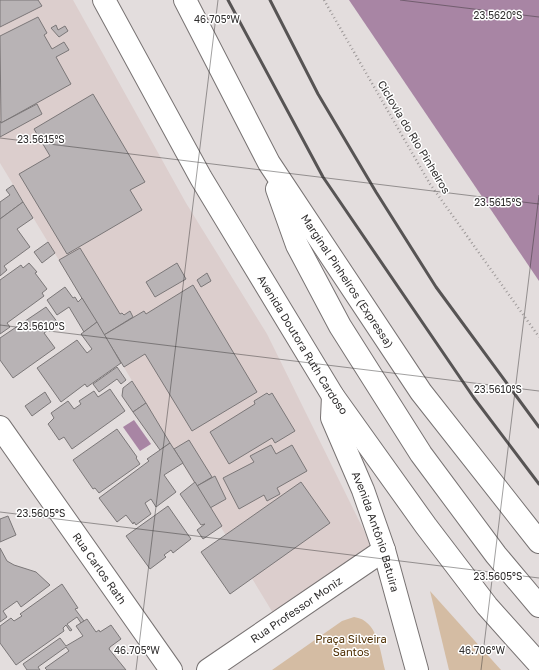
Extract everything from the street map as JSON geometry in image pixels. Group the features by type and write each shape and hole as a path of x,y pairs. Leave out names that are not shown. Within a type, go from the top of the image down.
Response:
{"main road":[{"name":"Avenida Doutora Ruth Cardoso","path":"104,0 200,178 333,396 426,526 487,606 539,664"},
{"name":"Marginal Pinheiros (Expressa)","path":"185,0 269,163 421,392 539,542"},
{"path":"269,163 297,245 340,326 421,454 496,555 539,606"},
{"name":"Avenida Antônio Batuira","path":"333,396 332,418 363,490 384,550 417,670"},
{"name":"Rua Carlos Rath","path":"0,427 171,670"},
{"name":"Rua Professor Moniz","path":"208,670 384,550"}],"path":[{"name":"Ciclovia do Rio Pinheiros","path":"324,0 430,184 539,337"}],"shaded area":[{"path":"0,0 73,0 186,203 267,334 373,549 276,618 0,163"},
{"path":"349,0 539,0 539,281"},
{"path":"134,420 151,444 140,451 123,427"}],"green space":[{"path":"430,591 501,670 449,670"},
{"name":"Praça Silveira Santos","path":"354,617 362,619 373,630 377,638 385,670 272,670 342,621"}],"building":[{"path":"0,0 38,0 42,6 0,27"},
{"path":"38,17 47,33 44,35 52,49 64,42 69,50 56,57 71,84 1,123 0,36"},
{"path":"56,25 58,30 65,26 68,31 59,37 51,28"},
{"path":"93,94 145,182 130,190 142,210 67,254 19,174 50,156 34,129"},
{"path":"37,104 42,114 0,137 0,121 1,123"},
{"path":"13,185 23,202 0,219 0,202 10,195 6,190"},
{"path":"23,202 33,218 17,229 30,247 4,266 7,270 0,276 0,219"},
{"path":"48,242 55,253 42,263 34,252"},
{"path":"80,248 120,314 122,313 124,315 130,311 133,317 104,335 59,260"},
{"path":"29,263 37,272 35,273 47,289 42,293 44,296 7,323 10,327 0,334 0,280 21,265 23,268"},
{"path":"177,263 186,279 155,297 146,282"},
{"path":"207,273 211,281 201,287 197,280"},
{"path":"193,285 257,392 192,431 145,354 124,367 104,335 144,311 146,314"},
{"path":"65,287 78,302 82,298 97,322 84,332 69,307 57,315 47,300"},
{"path":"46,307 58,323 44,333 55,348 13,378 0,360 0,338"},
{"path":"97,322 121,363 87,387 85,384 61,402 37,368 77,340 87,353 92,349 81,334"},
{"path":"117,367 126,380 121,384 117,379 99,392 93,384"},
{"path":"132,381 146,403 133,412 122,396 123,388"},
{"path":"110,389 125,411 72,449 64,437 59,440 48,424 54,418 51,413 68,401 74,409 81,404 79,401 94,391 98,397"},
{"path":"45,392 51,402 32,416 25,406"},
{"path":"267,393 269,395 272,393 295,431 275,443 272,438 229,464 210,432 255,404 254,401"},
{"path":"146,403 170,443 160,450 133,412"},
{"path":"117,429 137,457 136,458 140,464 99,493 95,488 93,489 73,460"},
{"path":"189,440 212,477 197,486 174,449"},
{"path":"170,443 183,463 164,475 176,492 156,507 151,499 145,503 151,514 136,525 134,522 133,524 126,515 117,522 99,498 149,461 147,459"},
{"path":"271,445 276,454 292,445 307,471 277,488 280,494 267,501 264,495 239,509 223,478 254,462 250,456"},
{"path":"215,476 226,499 210,508 197,486"},
{"path":"195,482 222,526 203,539 197,530 205,524 201,525 180,494"},
{"path":"301,482 330,523 230,594 201,552"},
{"path":"168,506 191,539 173,553 171,550 164,555 166,557 150,569 126,536"},
{"path":"8,516 16,535 0,542 0,519"},
{"path":"0,548 7,561 14,565 36,572 50,585 21,607 17,601 3,611 7,617 0,622"},
{"path":"62,584 78,608 75,609 84,621 81,623 77,617 67,624 72,630 70,631 66,625 63,628 64,631 16,665 0,643 0,626 11,618 14,621 22,616 20,614"},
{"path":"87,619 96,632 99,630 100,632 111,625 121,639 109,649 126,670 47,670 45,668 69,651 66,647 38,667 40,670 27,670 23,664 60,638 66,646 83,636 76,626"}],"railway":[{"path":"228,0 323,177 474,398 539,484"},
{"path":"270,0 318,94 376,192 436,287 539,427"}]}
